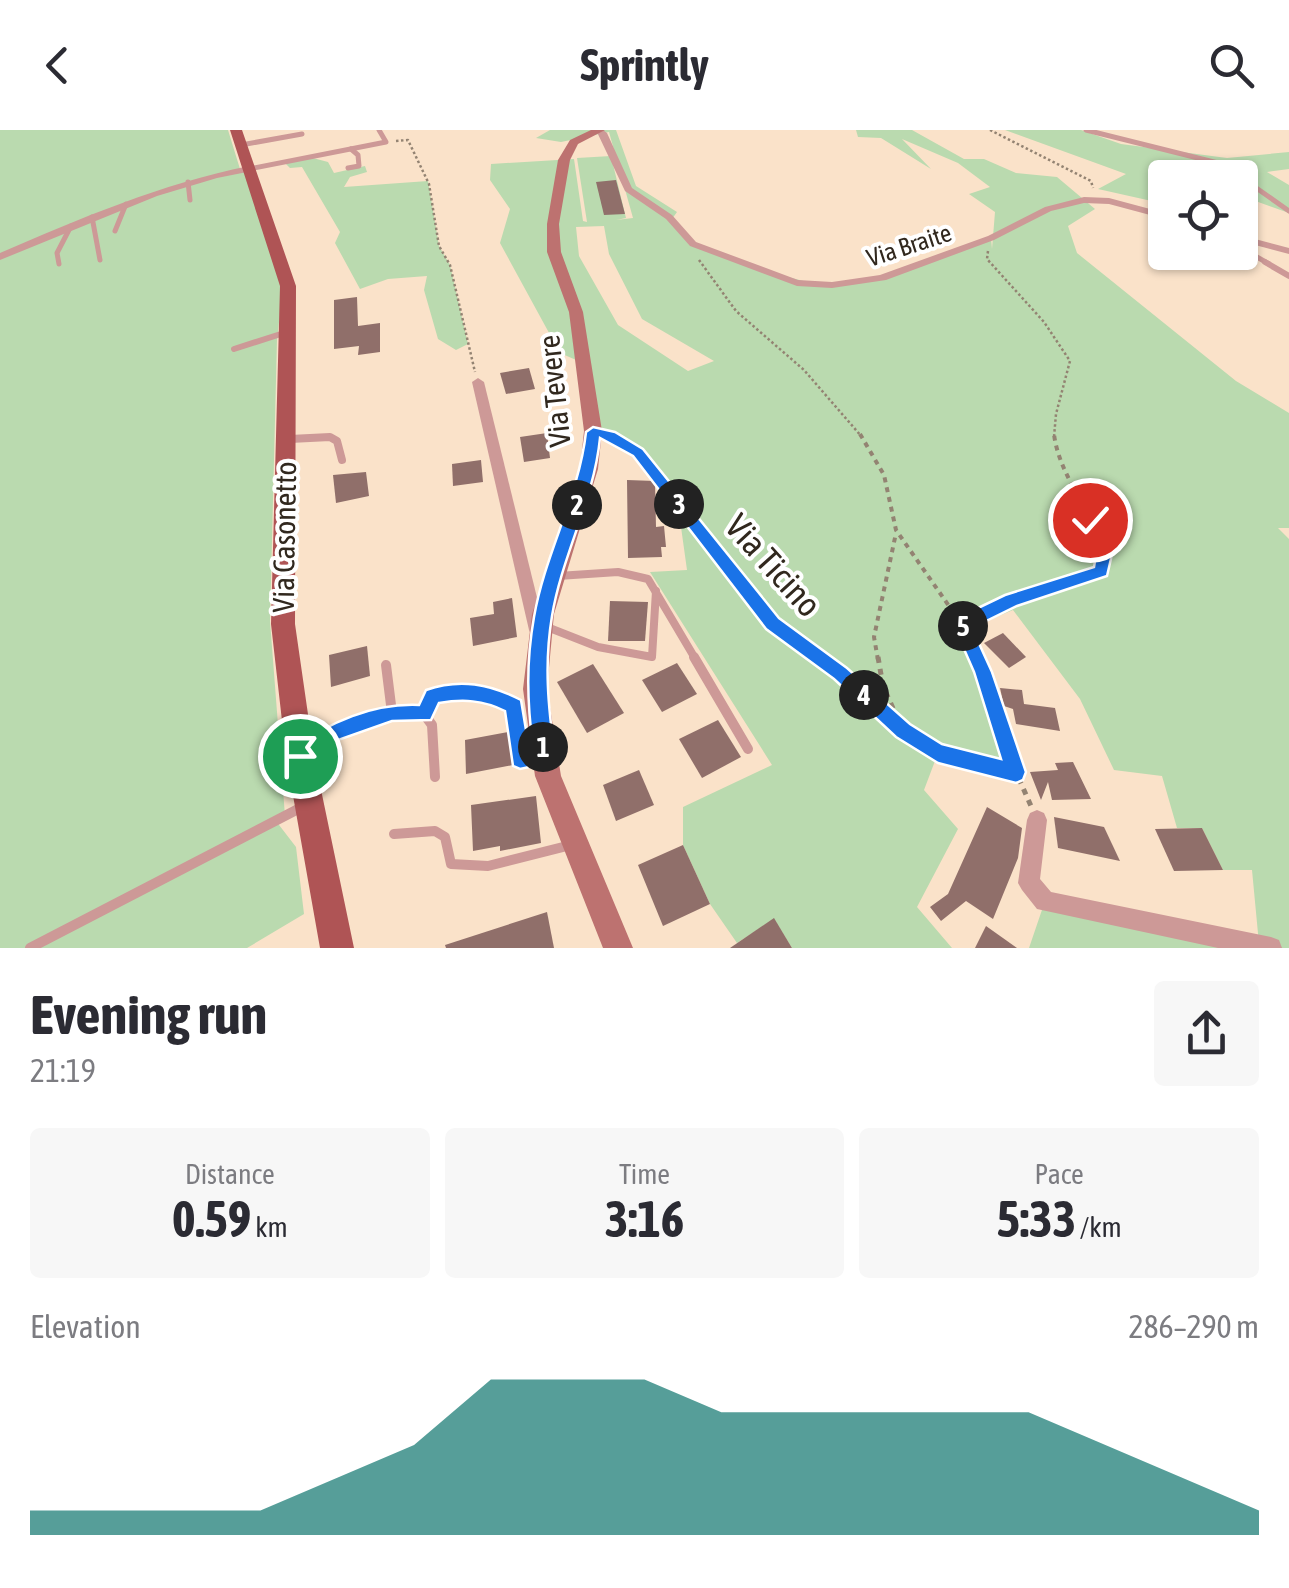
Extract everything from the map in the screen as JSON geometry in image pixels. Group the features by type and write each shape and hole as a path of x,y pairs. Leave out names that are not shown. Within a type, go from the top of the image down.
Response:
{"main road":[{"name":"Via Tevere","path":"599,130 574,142 564,160 553,224 554,252 576,312 593,432 590,469 554,576 541,634 535,689 548,776 618,948"},
{"name":"Via Casonetto","path":"238,138 288,286 282,624 308,804 337,948"}],"street":[{"name":"Via Braite","path":"599,130 628,189 669,217 693,244 780,278 832,284 900,273 990,238 1048,209 1094,199 1148,212"},
{"path":"0,257 126,204 188,182 249,168"},
{"path":"1258,242 1289,250"},
{"path":"478,382 541,634"},
{"path":"1036,820 1029,883 1045,901 1271,948"}],"lane":[{"path":"249,168 386,142 378,130"},
{"path":"1086,130 1246,170 1252,185 1289,212"},
{"path":"238,138 302,134"},
{"path":"348,168 359,166 358,155 351,148"},
{"path":"188,182 190,200"},
{"path":"115,230 126,204"},
{"path":"92,217 100,260"},
{"path":"59,264 57,253 71,226"},
{"path":"1258,257 1289,276"},
{"path":"234,349 287,332"},
{"path":"285,440 330,437 337,441 342,460"},
{"path":"554,576 632,574 648,579 748,748"},
{"path":"541,634 652,657 656,592"},
{"path":"386,665 392,712"},
{"path":"424,714 428,701 440,693 492,695 514,706 520,760 544,755"},
{"path":"300,756 328,734 392,712 424,714 432,724 435,777"},
{"path":"30,948 308,804"},
{"path":"394,834 435,831 445,837 451,864 488,866 575,844"}],"path":[{"path":"990,130 1091,180 1094,199"},
{"path":"386,142 408,140 425,172 440,246 450,265 478,382"},
{"path":"962,624 1012,600 1102,572 1105,550 1056,446 1053,418 1070,361 1044,322 994,271 987,260 990,238"},
{"path":"693,244 704,272 736,310 804,370 862,436 884,474 896,530 962,624 1036,820"},
{"name":"Via Ticino","path":"593,432 610,435 638,452 772,624 840,674 903,730 938,753 1016,772"},
{"path":"896,530 874,638 883,686 903,730"}],"green space":[{"path":"0,130 228,130 240,169 249,169 283,286 277,340 270,621 285,816 276,821 296,847 304,914 247,948 0,948"},
{"path":"550,130 616,130 636,186 677,212 672,219 693,244 753,268 815,284 882,278 991,238 992,249 995,212 969,194 990,187 958,163 902,139 931,169 881,138 858,137 856,130 912,130 964,159 984,159 1016,173 1057,177 1095,209 1068,226 1077,253 1236,381 1289,413 1289,528 1278,528 1289,539 1289,948 1029,948 1045,901 1259,944 1252,870 1223,870 1202,828 1177,828 1162,776 1114,770 1080,699 1013,610 965,630 1016,772 938,753 924,790 958,829 917,907 952,948 792,948 774,919 737,943 710,904 683,845 683,807 772,765 650,572 687,570 681,527 638,452 610,435 593,431 583,363 560,353 500,243 510,209 490,180 491,164 574,159 583,221 587,222 577,158 611,156 626,218 616,220 633,218 609,132 561,142 536,138","holes":["604,226 609,254 642,319 714,361 688,371 618,325 579,256 576,227"]},
{"path":"1005,130 1081,130 1121,144 1227,158 1289,152 1289,169 1267,172 1289,185 1289,213 1258,202 1258,160 1148,160 1148,200 1098,189 1126,174"},
{"path":"309,157 328,162 334,173 365,166 367,172 350,177 344,187 428,181 439,246 450,265 468,344 456,350 438,339 424,290 427,276 388,279 360,289 335,243 340,232 302,167 290,168 284,162"}],"building":[{"path":"616,180 625,214 604,215 596,182"},
{"path":"357,297 358,326 380,323 380,352 358,355 359,346 334,349 334,300"},
{"path":"529,368 535,389 506,394 500,373"},
{"path":"547,433 550,458 524,462 520,437"},
{"path":"481,460 483,482 453,486 452,464"},
{"path":"366,472 369,496 336,503 333,475"},
{"path":"627,480 655,481 656,527 664,526 666,547 661,547 662,557 628,558"},
{"path":"512,598 517,637 473,646 470,618 494,614 493,602"},
{"path":"610,601 648,602 645,641 608,641"},
{"path":"1003,633 1026,657 1009,668 984,643"},
{"path":"367,646 370,676 331,687 329,655"},
{"path":"677,663 697,694 662,712 642,680"},
{"path":"593,664 624,713 587,733 557,682"},
{"path":"1000,688 1022,690 1024,704 1055,708 1060,731 1016,724 1013,709 1004,706"},
{"path":"718,720 741,757 702,778 679,739"},
{"path":"508,732 513,765 466,774 465,740"},
{"path":"1073,762 1091,799 1052,800 1048,782 1041,800 1030,772 1058,770 1055,763"},
{"path":"639,770 654,805 616,821 603,785"},
{"path":"536,796 541,843 500,851 500,846 473,851 471,805"},
{"path":"987,807 1022,828 1018,858 993,919 966,901 941,921 930,907 948,894"},
{"path":"1054,817 1104,827 1120,861 1058,848"},
{"path":"1202,828 1223,870 1174,871 1155,829"},
{"path":"683,845 710,904 663,926 638,865"},
{"path":"547,912 554,948 446,948 445,945"},
{"path":"774,918 792,948 730,948"},
{"path":"986,926 1017,948 975,948"}],"route":[{"path":"300,756 328,734 392,712 410,710 424,714 433,696 459,691 492,695 514,706 520,760 544,755 535,689 543,614 590,469 593,432 610,435 638,452 772,624 840,674 903,730 938,753 1016,772 983,672 962,624 1012,600 1102,572 1105,550 1090,520"}]}
